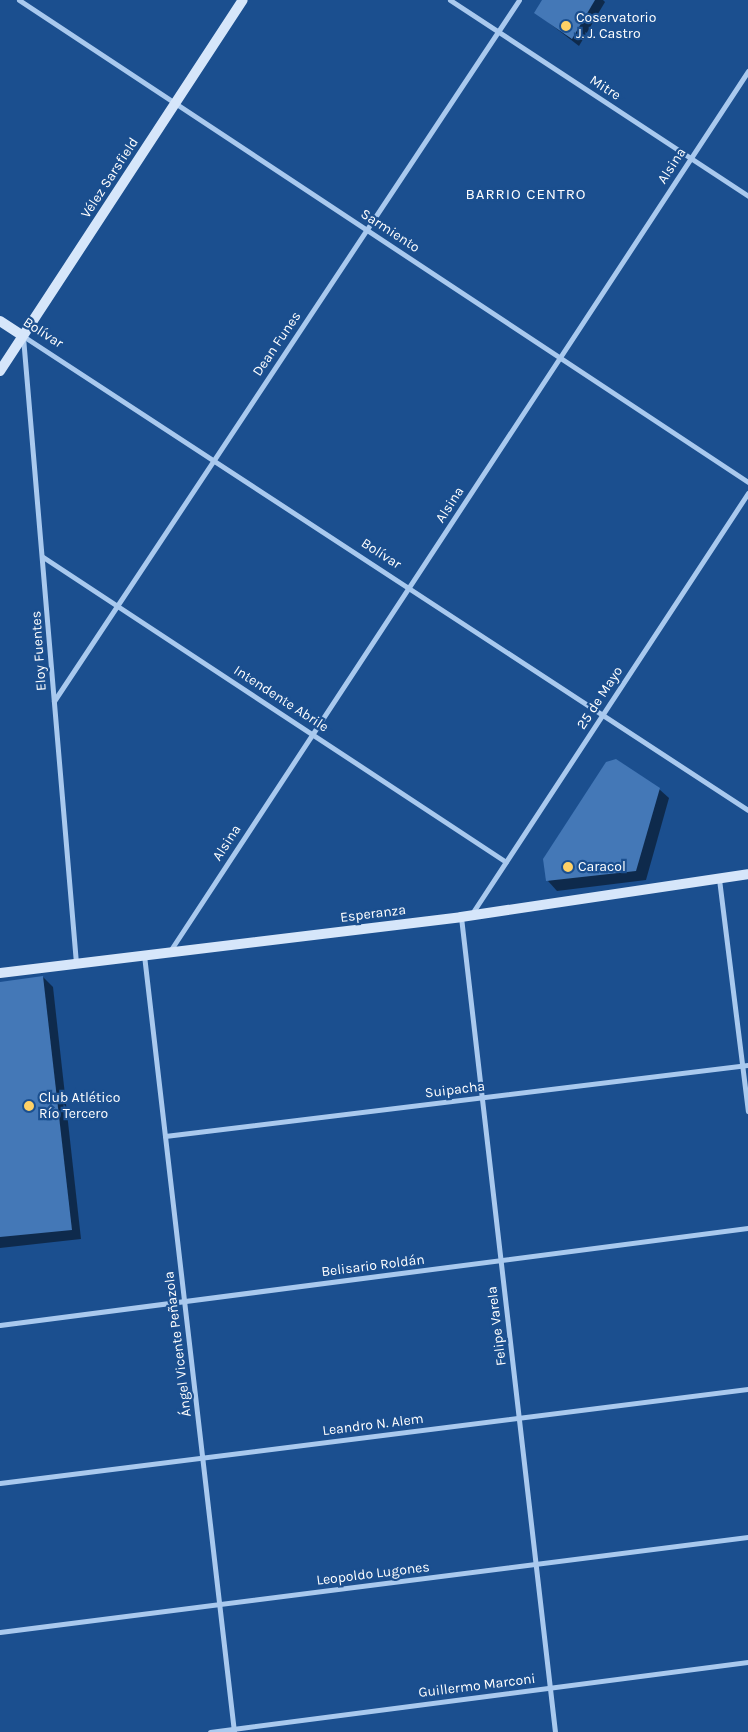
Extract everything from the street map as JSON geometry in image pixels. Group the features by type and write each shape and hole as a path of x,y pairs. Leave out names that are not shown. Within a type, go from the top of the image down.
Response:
{"main road":[{"name":"Vélez Sarsfield","path":"0,370 243,0"},
{"name":"Bolívar","path":"0,321 23,336"},
{"name":"Esperanza","path":"0,973 466,916 748,874"}],"street":[{"name":"Sarmiento","path":"19,0 748,482"},
{"name":"Mitre","path":"450,0 748,196"},
{"name":"Dean Funes","path":"54,701 519,0"},
{"name":"Alsina","path":"170,951 748,71"},
{"name":"Bolívar","path":"23,336 748,810"},
{"name":"Eloy Fuentes","path":"23,336 76,964"},
{"name":"25 de Mayo","path":"466,916 506,862 748,493"},
{"name":"Intendente Abrile","path":"43,557 313,733 506,862"},
{"path":"719,878 745,1066 748,1111"},
{"name":"Felipe Varela","path":"466,916 482,1098 555,1732"},
{"name":"Ángel Vicente Peñazola","path":"144,954 234,1730"},
{"name":"Suipacha","path":"165,1136 745,1066"},
{"name":"Belisario Roldán","path":"0,1325 748,1228"},
{"name":"Leandro N. Alem","path":"0,1483 748,1389"},
{"name":"Leopoldo Lugones","path":"0,1632 748,1537"},
{"name":"Guillermo Marconi","path":"210,1732 748,1662"}],"building":[{"name":"Coservatorio J. J. Castro","path":"542,0 595,0 572,39 534,13"},
{"path":"616,759 660,788 636,871 546,881 543,859 606,762"},
{"name":"Club Atlético Río Tercero","path":"43,976 72,1230 0,1237 0,982"}],"place":[{"name":"Coservatorio J. J. Castro","path":"566,26"},
{"name":"Caracol","path":"568,867"},
{"name":"Club Atlético Río Tercero","path":"29,1106"}],"district":[{"name":"BARRIO CENTRO","path":"526,195"}]}
